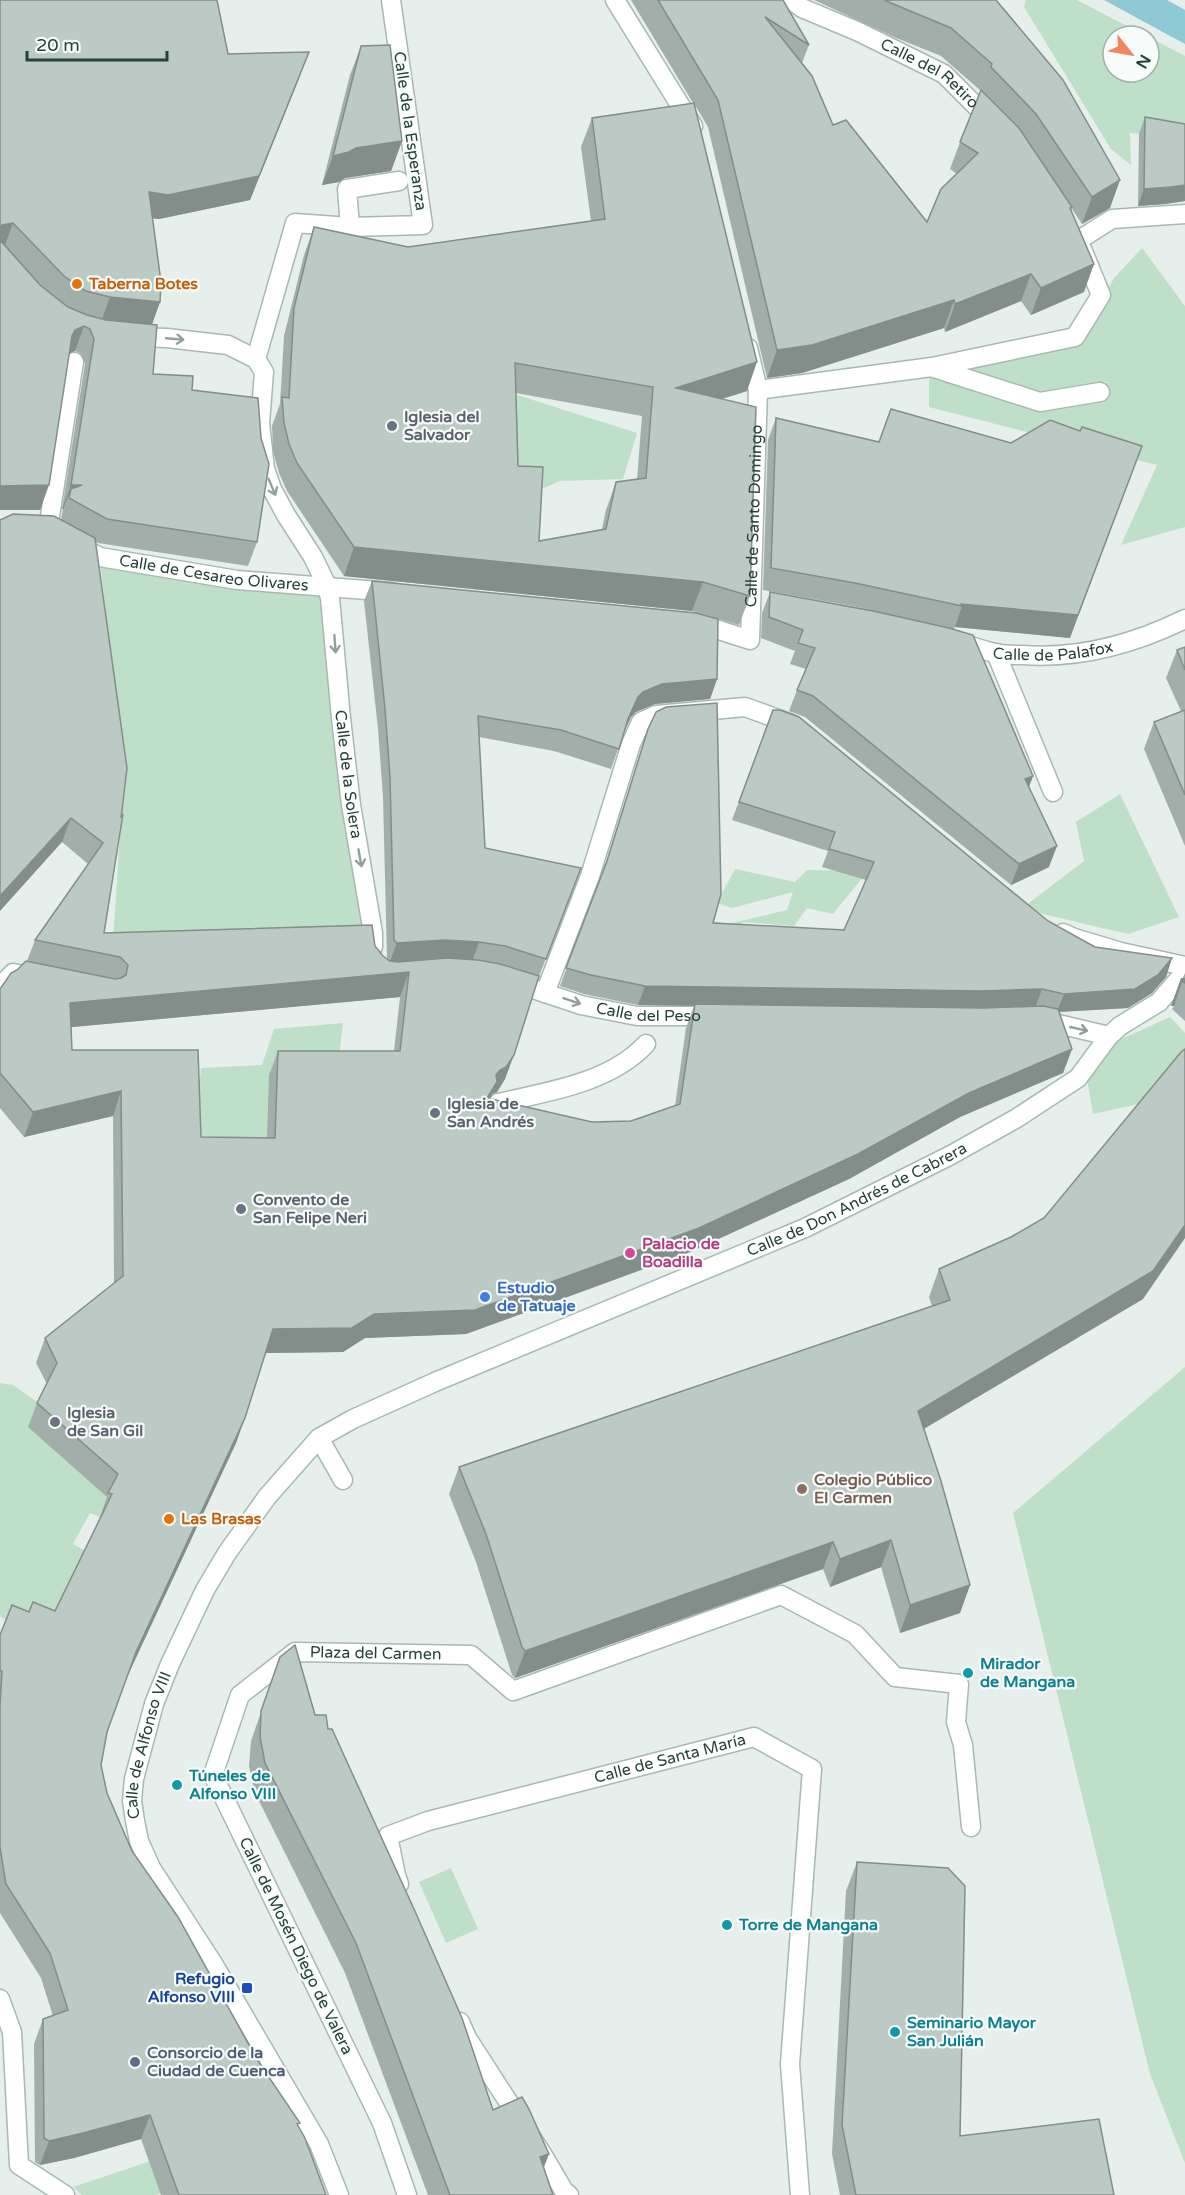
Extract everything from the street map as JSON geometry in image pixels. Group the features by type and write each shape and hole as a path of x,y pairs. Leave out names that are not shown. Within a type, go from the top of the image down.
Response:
{"street":[{"name":"Calle de la Esperanza","path":"256,359 295,223 350,227 423,225 392,0"},
{"path":"615,0 696,130 698,141"},
{"name":"Calle del Retiro","path":"791,0 802,8 859,32 944,74 1002,133"},
{"name":"Calle de la Esperanza","path":"350,227 347,189 399,181"},
{"path":"1079,240 1113,219 1185,214"},
{"path":"758,390 932,367 1075,336 1101,295 1079,240 1067,222"},
{"name":"Calle de Santo Domingo","path":"679,620 691,621 750,640 758,390 744,333"},
{"path":"117,335 228,345 256,359"},
{"name":"Calle de la Solera","path":"256,359 264,372 260,423 264,469 281,507 313,557 327,586 334,628 340,718 367,933 376,964"},
{"path":"29,528 48,529 74,362"},
{"path":"932,367 1040,402 1100,392"},
{"name":"Calle de Cesareo Olivares","path":"48,529 100,557 237,580 410,594"},
{"path":"752,600 771,603"},
{"name":"Calle de Palafox","path":"1053,792 996,653 1038,656 1074,655 1120,646 1185,620"},
{"path":"939,636 996,653"},
{"path":"545,993 596,878 612,787 641,722 656,715 745,707 802,730"},
{"path":"1046,924 1074,938 1121,952 1185,966"},
{"name":"Calle de Don Andrés de Cabrera","path":"353,1419 496,1356 806,1228 912,1176 1009,1123 1078,1078 1109,1036 1120,1026 1159,1002 1185,972"},
{"path":"0,987 13,973 44,979"},
{"name":"Calle del Peso","path":"494,976 582,1005 637,1016 730,1017"},
{"path":"1023,1019 1035,1019 1109,1036"},
{"path":"498,1103 543,1093 594,1077 635,1056 646,1044"},
{"name":"Calle de Alfonso VIII","path":"339,2195 319,2145 214,1965 151,1868 139,1841 132,1800 134,1779 154,1704 170,1664 227,1553 267,1497 319,1438 353,1419"},
{"path":"319,1438 343,1480"},
{"name":"Plaza del Carmen","path":"240,1695 295,1652 471,1655 513,1691 781,1595 855,1634 895,1677 959,1684 956,1722 963,1745 971,1827"},
{"name":"Calle de Mosén Diego de Valera","path":"240,1695 213,1775 382,2123 407,2195"},
{"name":"Calle de Santa María","path":"405,1897 396,1875 388,1836 428,1821 754,1737 812,1769 790,2064 800,2195"},
{"path":"0,1999 12,2032 19,2165 65,2195"},
{"path":"453,2005 467,2038 564,2191 569,2195"}],"green space":[{"path":"1026,0 1077,0 1123,24 1101,24 1101,84 1161,84 1161,43 1185,56 1185,138 1130,133 1131,165 1111,149 1024,7"},
{"path":"1142,248 1185,306 1185,527 1121,545 1157,465 929,407 929,375 1033,409 1110,397 1106,382 1039,393 958,370 1080,345 1114,278"},
{"path":"505,391 637,433 623,479 560,481 544,488 528,481 507,465"},
{"path":"100,557 327,586 373,933 113,941 123,788"},
{"path":"1120,794 1179,917 1128,934 1021,909 1084,861 1076,822"},
{"path":"735,869 795,882 807,870 868,871 833,914 807,908 794,926 743,922 730,948 658,911 728,924 787,910 793,892 732,908 717,903"},
{"path":"1170,1017 1185,1033 1185,1053 1143,1103 1093,1114 1087,1079 1117,1041"},
{"path":"343,1023 337,1076 266,1163 192,1161 201,1068 262,1065 274,1029"},
{"path":"1185,1367 1185,2163 1150,2074 1013,1513"},
{"path":"0,1383 13,1385 40,1404 130,1457 100,1517 90,1513 73,1544 89,1553 46,1635 0,1617"},
{"path":"451,1868 478,1929 446,1943 419,1882"},
{"path":"195,2146 206,2166 157,2195 82,2195 73,2187"}],"water":[{"path":"1104,0 1167,0 1185,10 1185,44 1161,31 1161,24 1148,24"}],"building":[{"path":"0,0 217,0 228,54 309,52 259,176 168,195 149,192 161,282 160,302 110,297 86,291 64,276 13,223 2,225 0,230"},
{"path":"658,0 783,0 809,45 765,17 812,76 833,125 846,120 927,222 941,189 978,153 960,142 981,90 1019,128 1072,207 1070,208 1094,264 1041,288 1031,274 955,304 954,300 812,345 777,350 718,100"},
{"path":"884,0 996,0 1063,80 1120,180 1092,197 1036,114 991,67 992,64 951,28"},
{"path":"390,45 402,141 356,148 333,156 361,46"},
{"path":"694,103 757,362 676,388 756,407 750,596 703,582 354,547 297,463 289,444 284,423 282,397 289,398 294,308 314,227 408,247 605,219 592,118","holes":["515,363 653,387 646,478 616,482 606,529 539,541 543,467 518,466"]},
{"path":"1145,117 1185,124 1185,185 1144,189"},
{"path":"0,240 40,285 68,307 106,320 157,325 153,374 193,376 192,390 258,398 261,438 269,464 257,542 107,519 69,498 71,489 82,485 71,485 94,339 90,329 84,326 75,330 72,336 49,485 0,486"},
{"path":"891,409 1011,443 1050,420 1080,431 1082,427 1142,446 1078,615 961,604 962,606 771,568 776,418 879,442"},
{"path":"13,514 54,516 95,538 127,768 121,818 123,814 104,933 372,925 375,946 390,961 447,958 478,960 539,976 514,1055 506,1067 496,1075 497,1082 487,1098 592,1122 631,1121 680,1104 695,1004 984,1008 1043,1006 1058,1009 1072,1049 969,1093 858,1154 699,1228 475,1310 374,1314 352,1328 273,1329 245,1418 136,1652 107,1732 101,1765 107,1793 132,1851 178,1917 258,2061 300,2123 297,2124 305,2138 326,2195 179,2195 150,2115 49,2141 44,2138 43,2019 68,2010 50,1953 6,1884 0,1847 2,1671 0,1671 0,1635 12,1605 29,1612 33,1602 55,1611 112,1494 108,1493 118,1474 37,1403 57,1363 45,1338 123,1276 121,1091 33,1112 0,1073 0,989 11,973 26,961 115,979 126,975 128,965 120,957 35,940 103,843 71,818 0,896 0,520","holes":["409,972 400,1051 278,1051 275,1138 201,1137 198,1050 72,1050 70,1003"]},
{"path":"372,581 696,613 718,619 717,679 662,684 643,692 638,697 628,719 619,749 561,730 478,716 485,848 581,868 546,959 505,946 479,942 445,940 397,943 394,940 390,777"},
{"path":"770,592 873,611 973,635 1033,776 1025,779 1057,846 1019,864 813,696 797,690 815,648 798,643 803,630 769,617"},
{"path":"1185,647 1185,670 1177,650"},
{"path":"717,703 721,894 713,923 844,930 874,862 829,849 835,832 739,802 773,710 780,710 799,717 1048,921 1095,947 1172,958 1158,975 1135,989 1064,994 1042,989 982,991 645,986 566,968 607,861 648,729 656,712 666,707"},
{"path":"1185,710 1185,795 1154,722"},
{"path":"1185,1049 1185,1225 1153,1271 918,1411 941,1481 970,1585 910,1605 891,1540 840,1559 833,1542 525,1651 486,1534 459,1467 950,1300 939,1269 1011,1237 1044,1218"},
{"path":"295,1645 315,1715 326,1715 328,1729 332,1729 414,1909 462,2018 493,2110 522,2097 549,2154 540,2157 553,2195 450,2195 356,1943 265,1763 260,1737 261,1711 280,1657"},
{"name":"Seminario Mayor San Julián","path":"857,1862 948,1868 965,1886 960,2136 1099,2119 1114,2195 856,2195 842,2125"}],"place":[{"name":"Taberna Botes","path":"77,284"},
{"name":"Iglesia del Salvador","path":"392,426"},
{"name":"Iglesia de San Andrés","path":"435,1113"},
{"name":"Convento de San Felipe Neri","path":"241,1209"},
{"name":"Palacio de Boadilla","path":"630,1253"},
{"name":"Estudio de Tatuaje","path":"485,1297"},
{"name":"Iglesia de San Gil","path":"55,1422"},
{"name":"Colegio Público El Carmen","path":"802,1489"},
{"name":"Las Brasas","path":"169,1519"},
{"name":"Mirador de Mangana","path":"968,1673"},
{"name":"Túneles de Alfonso VIII","path":"177,1785"},
{"name":"Torre de Mangana","path":"727,1925"},
{"name":"Refugio Alfonso VIII","path":"247,1988"},
{"name":"Seminario Mayor San Julián","path":"895,2032"},
{"name":"Consorcio de la Ciudad de Cuenca","path":"135,2062"}]}
